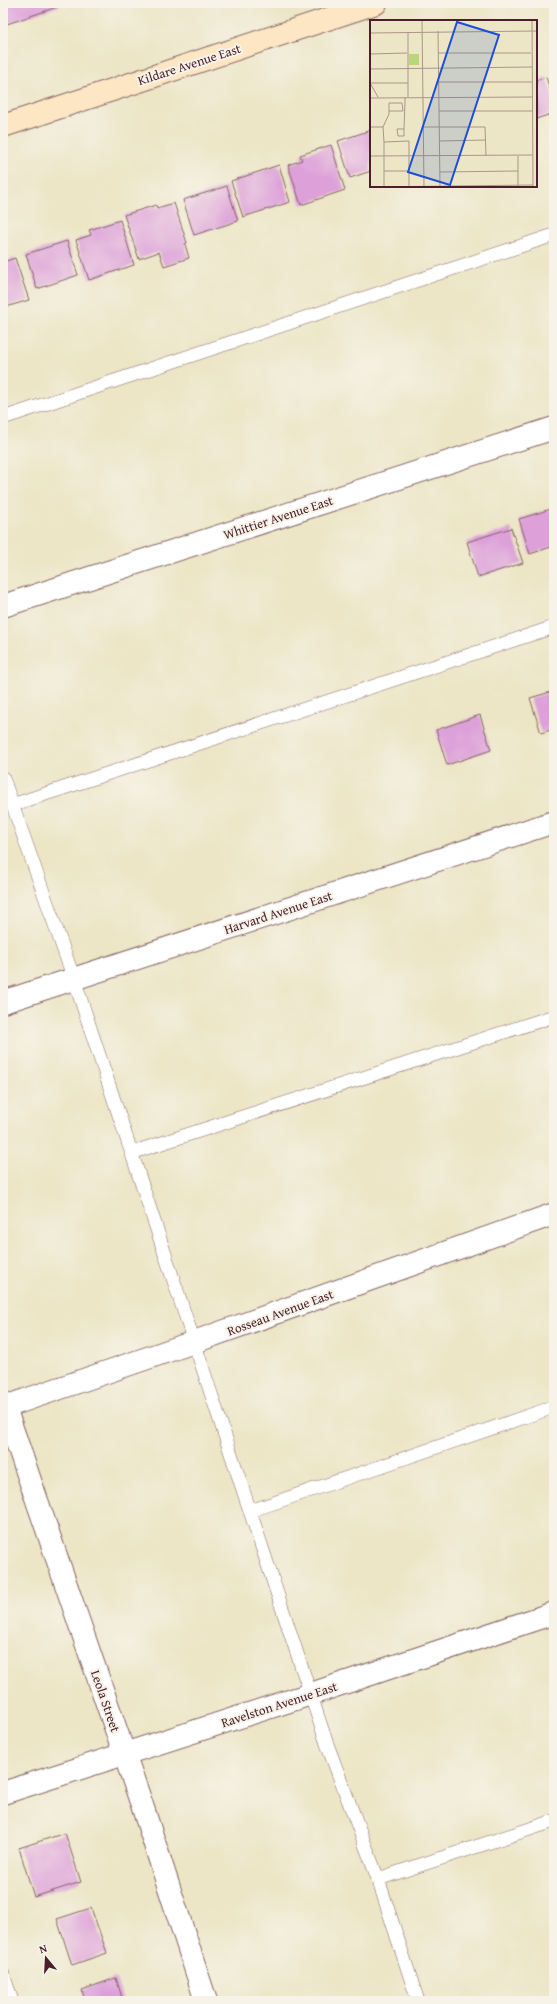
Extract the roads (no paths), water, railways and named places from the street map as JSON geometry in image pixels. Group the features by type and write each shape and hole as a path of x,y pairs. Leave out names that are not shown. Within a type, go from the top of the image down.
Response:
{"street":[{"name":"Kildare Avenue East","path":"3,126 376,3"},
{"name":"Whittier Avenue East","path":"3,606 554,428"},
{"name":"Harvard Avenue East","path":"3,1002 554,822"},
{"name":"Rosseau Avenue East","path":"4,1404 194,1342 554,1214"},
{"name":"Leola Street","path":"4,1404 125,1754 206,2001"},
{"name":"Ravelston Avenue East","path":"3,1793 311,1694 554,1613"}],"lane":[{"path":"3,418 554,235"},
{"path":"12,805 554,627"},
{"path":"3,778 74,979 327,1744 378,1879 418,2001"},
{"path":"131,1153 554,1016"},
{"path":"250,1511 554,1407"},
{"path":"378,1879 554,1821"},
{"path":"3,1974 8,1996"}]}
